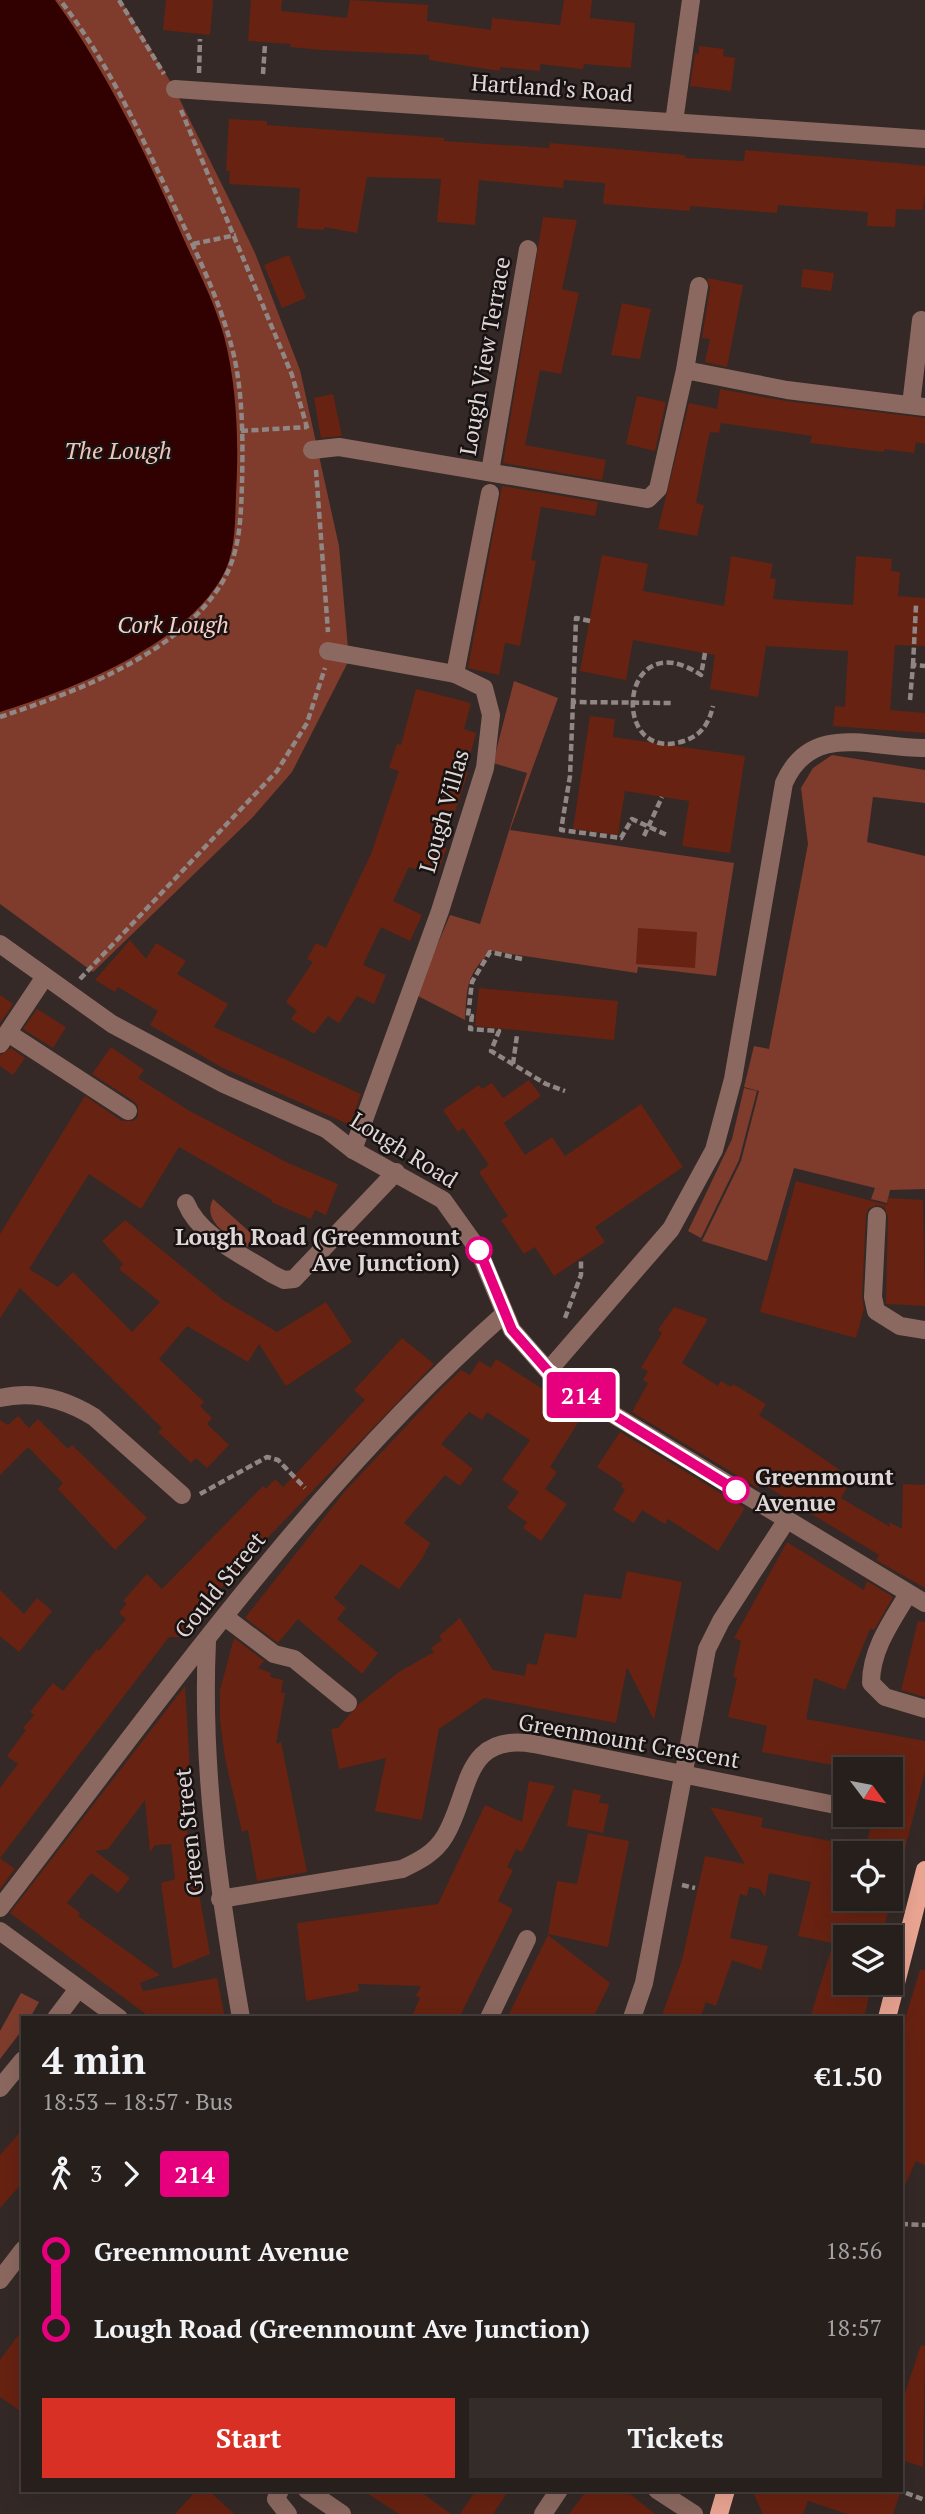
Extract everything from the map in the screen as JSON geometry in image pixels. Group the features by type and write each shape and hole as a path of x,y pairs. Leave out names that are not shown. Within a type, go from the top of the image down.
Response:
{"main road":[{"path":"888,2016 918,1930 925,1870"},
{"path":"719,2514 725,2492"}],"street":[{"path":"674,122 691,0"},
{"name":"Hartland's Road","path":"172,88 925,139"},
{"name":"Lough View Terrace","path":"489,472 528,249"},
{"path":"312,450 339,447 642,499 654,497 659,489 685,370 699,286"},
{"path":"685,370 787,390 918,406 921,320"},
{"path":"455,674 490,493"},
{"name":"Lough Villas","path":"328,652 455,674 484,688 489,703 491,736 485,768 440,911 353,1150"},
{"path":"548,1371 671,1229 711,1157 733,1079 784,783 791,768 810,750 838,741 925,748"},
{"name":"Lough Road","path":"0,944 44,978 135,1037 224,1084 326,1129 353,1150 443,1200 478,1249 503,1315 512,1330 548,1371 581,1395 925,1603"},
{"path":"44,978 4,1038 128,1111"},
{"path":"186,1203 192,1218 204,1229 272,1274 284,1280 294,1279 396,1172"},
{"path":"877,1216 873,1297 876,1311 900,1326 925,1330"},
{"name":"Gould Street","path":"0,1908 269,1560 448,1364 503,1315"},
{"path":"0,1398 32,1394 79,1408 94,1417 182,1495"},
{"path":"633,2016 644,1983 682,1773 713,1635 786,1521"},
{"path":"908,1594 881,1641 871,1671 871,1683 878,1692 894,1702 925,1709"},
{"path":"225,1617 274,1654 294,1658 348,1703"},
{"name":"Green Street","path":"207,1641 208,1790 220,1899 241,2016"},
{"name":"Greenmount Crescent","path":"220,1899 402,1869 416,1863 429,1854 444,1837 470,1771 479,1758 503,1743 528,1743 833,1804"},
{"path":"0,1931 116,2016"},
{"path":"490,2016 527,1939"},
{"path":"58,2016 78,1989"},
{"path":"0,2088 21,2062"},
{"path":"0,2280 21,2253"},
{"path":"278,2492 276,2499 288,2514"},
{"path":"310,2492 342,2514"},
{"path":"543,2514 558,2492"},
{"path":"660,2492 694,2514"}],"path":[{"path":"0,717 57,696 136,658 172,635 211,597 233,559 239,533 241,431 234,359 221,311 193,244 125,102 60,0"},
{"path":"80,980 277,771 307,723 319,690 328,652 326,568 312,450 292,375 172,88 119,0"},
{"path":"198,78 200,38"},
{"path":"262,82 265,44"},
{"path":"193,244 236,236"},
{"path":"241,431 307,427"},
{"path":"910,700 916,605"},
{"path":"590,621 576,618 570,776 561,830 621,838 632,819 669,836"},
{"path":"705,653 701,675 674,663 650,667 637,682 631,703 636,725 657,741 668,743 693,738 710,720 713,706"},
{"path":"913,665 925,666"},
{"path":"573,702 671,703"},
{"path":"645,836 662,797"},
{"path":"522,958 490,952 472,982 468,1016 472,1016 470,1029 499,1031 491,1051 565,1091"},
{"path":"513,1064 517,1035"},
{"path":"562,1325 581,1276 580,1259"},
{"path":"182,1495 188,1497 202,1493 267,1457 278,1460 320,1505"},
{"path":"903,2224 925,2225"},
{"path":"906,2493 925,2500"}],"green space":[{"name":"Cork Lough","path":"0,0 121,0 173,86 255,253 300,370 339,546 349,660 292,772 252,818 93,972 0,904"},
{"path":"514,681 558,698 510,830 734,863 716,976 638,967 637,973 492,951 473,974 466,999 465,1020 416,995 450,915 480,924 527,773 493,763"},
{"path":"832,755 925,770 925,803 873,797 867,842 925,856 925,1189 890,1190 887,1203 871,1199 875,1188 794,1168 767,1261 702,1241 741,1161 759,1091 744,1087 754,1046 769,1049 808,844 801,788 813,768"},
{"path":"744,1088 757,1091 739,1160 701,1238 688,1231 732,1139"},
{"path":"213,1199 253,1235 247,1247 214,1222 210,1208"},
{"path":"21,1993 39,2002 31,2016 21,2016 21,2032 0,2059 0,2031"}],"water":[{"name":"The Lough","path":"0,0 55,0 92,55 124,113 220,323 232,374 237,454 235,526 230,558 222,577 204,602 181,624 123,662 92,678 0,712"}],"building":[{"path":"166,0 213,0 210,35 163,30"},
{"path":"251,0 282,0 281,11 347,18 350,0 428,5 427,21 491,30 492,18 560,25 564,0 592,0 590,18 635,23 631,68 584,64 583,69 540,64 540,71 500,67 500,71 429,60 429,55 322,50 290,47 291,44 248,41"},
{"path":"699,46 724,49 723,56 735,58 731,91 690,86 695,53 699,54"},
{"path":"229,119 267,121 267,125 444,138 444,141 549,148 550,143 685,155 685,158 744,161 745,150 925,166 923,210 896,209 895,227 867,226 868,212 778,205 777,213 690,206 690,211 603,204 605,183 564,180 563,188 479,180 475,225 437,222 441,179 367,177 357,233 324,227 324,230 297,228 300,188 229,184 230,171 226,171"},
{"path":"543,217 577,220 562,289 579,293 561,374 540,370 525,445 606,460 602,480 503,463"},
{"path":"289,255 306,298 282,308 264,265"},
{"path":"803,269 834,273 831,291 801,287"},
{"path":"707,278 743,285 727,367 705,362 710,339 702,338 710,288"},
{"path":"622,303 651,309 640,359 611,355"},
{"path":"720,389 786,401 925,418 925,444 916,442 914,453 884,449 884,452 810,443 812,436 721,423 719,433 710,432 706,450 696,503 704,505 697,536 658,529 689,403 717,409"},
{"path":"333,394 342,436 321,438 314,398"},
{"path":"637,396 666,402 655,451 626,444"},
{"path":"502,486 598,502 595,516 541,507 531,560 536,561 520,646 505,643 499,675 468,668"},
{"path":"602,555 648,564 643,591 724,606 731,556 773,564 770,578 776,579 773,599 853,605 856,556 892,559 891,571 900,572 898,596 925,598 925,646 895,645 890,710 925,713 925,733 833,726 835,706 845,707 848,651 766,646 758,697 710,689 715,655 633,640 626,680 580,671"},
{"path":"416,689 471,703 464,729 476,733 466,771 468,772 443,847 447,848 438,872 418,865 416,869 409,867 393,901 422,915 410,941 381,927 363,965 386,975 374,1004 357,996 339,1023 328,1016 314,1034 291,1019 297,1011 286,1002 313,962 307,959 316,943 326,948 371,854 399,771 389,768 397,744 401,745"},
{"path":"590,716 615,719 613,737 745,756 730,853 682,846 689,801 625,791 618,835 573,829"},
{"path":"638,928 697,932 695,968 636,964"},
{"path":"130,940 146,959 156,943 186,961 177,974 228,1004 214,1027 361,1094 350,1125 221,1067 150,1025 158,1011 118,987 115,992 95,980"},
{"path":"479,988 618,1001 614,1040 475,1026"},
{"path":"0,995 13,1004 0,1023"},
{"path":"37,1009 66,1027 53,1048 23,1029"},
{"path":"111,1047 144,1070 138,1078 188,1110 288,1163 338,1184 326,1215 315,1210 311,1219 271,1202 272,1200 179,1147 141,1209 89,1174 29,1269 58,1287 73,1272 132,1332 160,1302 119,1269 123,1264 102,1241 125,1220 223,1300 277,1332 326,1302 352,1342 286,1386 259,1344 248,1362 187,1326 159,1359 204,1402 200,1406 212,1418 207,1424 229,1445 207,1468 196,1458 191,1463 158,1432 162,1428 20,1288 0,1318 0,1234 85,1096 122,1121 133,1121 138,1117 138,1106 135,1102 92,1074"},
{"path":"11,1048 25,1058 13,1075 0,1066 0,1055"},
{"path":"529,1080 541,1096 504,1123 525,1155 552,1137 565,1156 641,1104 683,1167 595,1227 605,1242 554,1276 535,1247 524,1254 501,1220 508,1216 479,1172 489,1165 463,1128 458,1132 443,1110 479,1085 482,1089 492,1083 503,1098"},
{"path":"796,1181 887,1205 888,1198 923,1200 925,1306 886,1304 888,1216 884,1207 877,1205 868,1209 866,1215 862,1296 864,1309 856,1338 760,1312"},
{"path":"674,1307 708,1319 682,1363 718,1386 721,1381 731,1387 733,1384 766,1404 759,1415 840,1470 836,1476 849,1484 841,1498 890,1527 889,1522 902,1529 903,1484 925,1485 925,1588 876,1560 879,1555 761,1483 758,1488 632,1412 648,1383 643,1380 648,1371 641,1368 662,1333 658,1330"},
{"path":"402,1338 434,1364 233,1574 181,1637 169,1637 0,1858 0,1788 18,1764 7,1756 34,1715 30,1712 53,1683 63,1691 126,1619 119,1613 127,1603 123,1601 147,1574 162,1589 263,1486 266,1489 275,1479 283,1487 365,1400 354,1390"},
{"path":"496,1359 583,1415 550,1467 557,1472 545,1489 567,1504 541,1541 523,1528 527,1522 507,1508 519,1492 502,1480 530,1440 487,1412 482,1420 469,1412 441,1444 473,1469 460,1486 445,1475 404,1523 430,1543 422,1559 399,1589 361,1564 334,1598 346,1608 337,1619 378,1653 362,1674 298,1619 278,1643 245,1618 346,1490 441,1389 461,1370 470,1375 479,1361 491,1368"},
{"path":"18,1416 29,1428 38,1419 68,1449 72,1445 147,1518 115,1550 58,1489 63,1483 28,1447 0,1475 0,1420 8,1425"},
{"path":"620,1432 745,1508 718,1551 668,1519 665,1524 642,1510 634,1523 613,1510 625,1489 621,1487 623,1484 597,1467"},
{"path":"787,1542 864,1590 867,1581 893,1597 874,1630 870,1629 845,1690 814,1678 806,1719 925,1741 925,1771 904,1853 903,1841 867,1841 871,1827 903,1827 903,1757 833,1757 833,1765 762,1752 767,1726 728,1717 737,1678 733,1677 741,1641 734,1638"},
{"path":"627,1571 682,1582 654,1720 627,1667 616,1723 484,1698 439,1729 422,1820 375,1811 386,1758 339,1769 331,1729 338,1728 359,1704 399,1672 434,1652 431,1648 442,1640 439,1636 460,1618 493,1670 525,1676 527,1663 537,1665 545,1633 576,1638 584,1594 621,1599"},
{"path":"0,1590 24,1614 37,1598 52,1611 19,1652 0,1636"},
{"path":"918,1621 925,1622 925,1697 901,1690"},
{"path":"234,1638 264,1661 258,1668 271,1673 270,1677 283,1680 281,1693 285,1693 276,1744 281,1742 307,1872 257,1881 248,1830 242,1832 225,1758 220,1720 220,1690"},
{"path":"185,1686 192,1803 183,1806 210,1954 173,1969 161,1883 175,1879 171,1844 155,1845 150,1852 145,1800 108,1849 95,1851 130,1878 118,1893 91,1873 67,1903 80,1913 78,1916 160,1975 140,1983 143,1991 217,1978 225,2016 148,2016 10,1913"},
{"path":"529,1781 555,1786 522,1852 517,1850 518,1846 507,1867 513,1870 498,1901 513,1909 460,2016 412,2016 420,1998 416,1996 421,1986 358,1984 359,1991 306,2001 297,1923 438,1904 485,1805 522,1822"},
{"path":"573,1789 601,1795 599,1803 609,1804 603,1833 567,1826"},
{"path":"710,1807 763,1818 761,1827 833,1842 833,1911 888,1911 885,1925 833,1925 833,1943 798,1936 811,1882 769,1873 765,1897 760,1889 749,1887 747,1896 740,1894 730,1938 768,1946 761,1970 732,1960 716,2006 706,2002 701,2016 662,2016 682,1960 705,1856 745,1864"},
{"path":"588,1833 629,1841 608,1947 548,1934 557,1881 577,1884"},
{"path":"0,1858 15,1869 0,1889"},
{"path":"548,1935 610,1983 594,2016 508,2016"},
{"path":"833,1943 833,1995 869,1995 864,2016 811,2016"},
{"path":"920,1970 925,1970 925,2165 916,2161 903,2190 903,2025"},
{"path":"21,2131 21,2184 0,2208 0,2155"},
{"path":"21,2332 21,2412 0,2397 0,2360"},
{"path":"921,2345 925,2346 923,2467 903,2461 903,2399"},
{"path":"195,2492 210,2492 234,2514 175,2514"},
{"path":"365,2492 421,2492 451,2514 399,2514"},
{"path":"475,2492 508,2492 493,2514 460,2514"},
{"path":"586,2492 628,2492 655,2514 569,2514"},
{"path":"753,2492 900,2492 893,2514 847,2514 808,2501 803,2514 763,2514"}],"bus line":[{"name":"214","path":"479,1250 503,1315 512,1330 548,1371 581,1395 736,1490"}],"place":[{"name":"Lough Road (Greenmount Ave Junction)","path":"479,1250"},
{"name":"Greenmount Avenue","path":"736,1490"}]}
